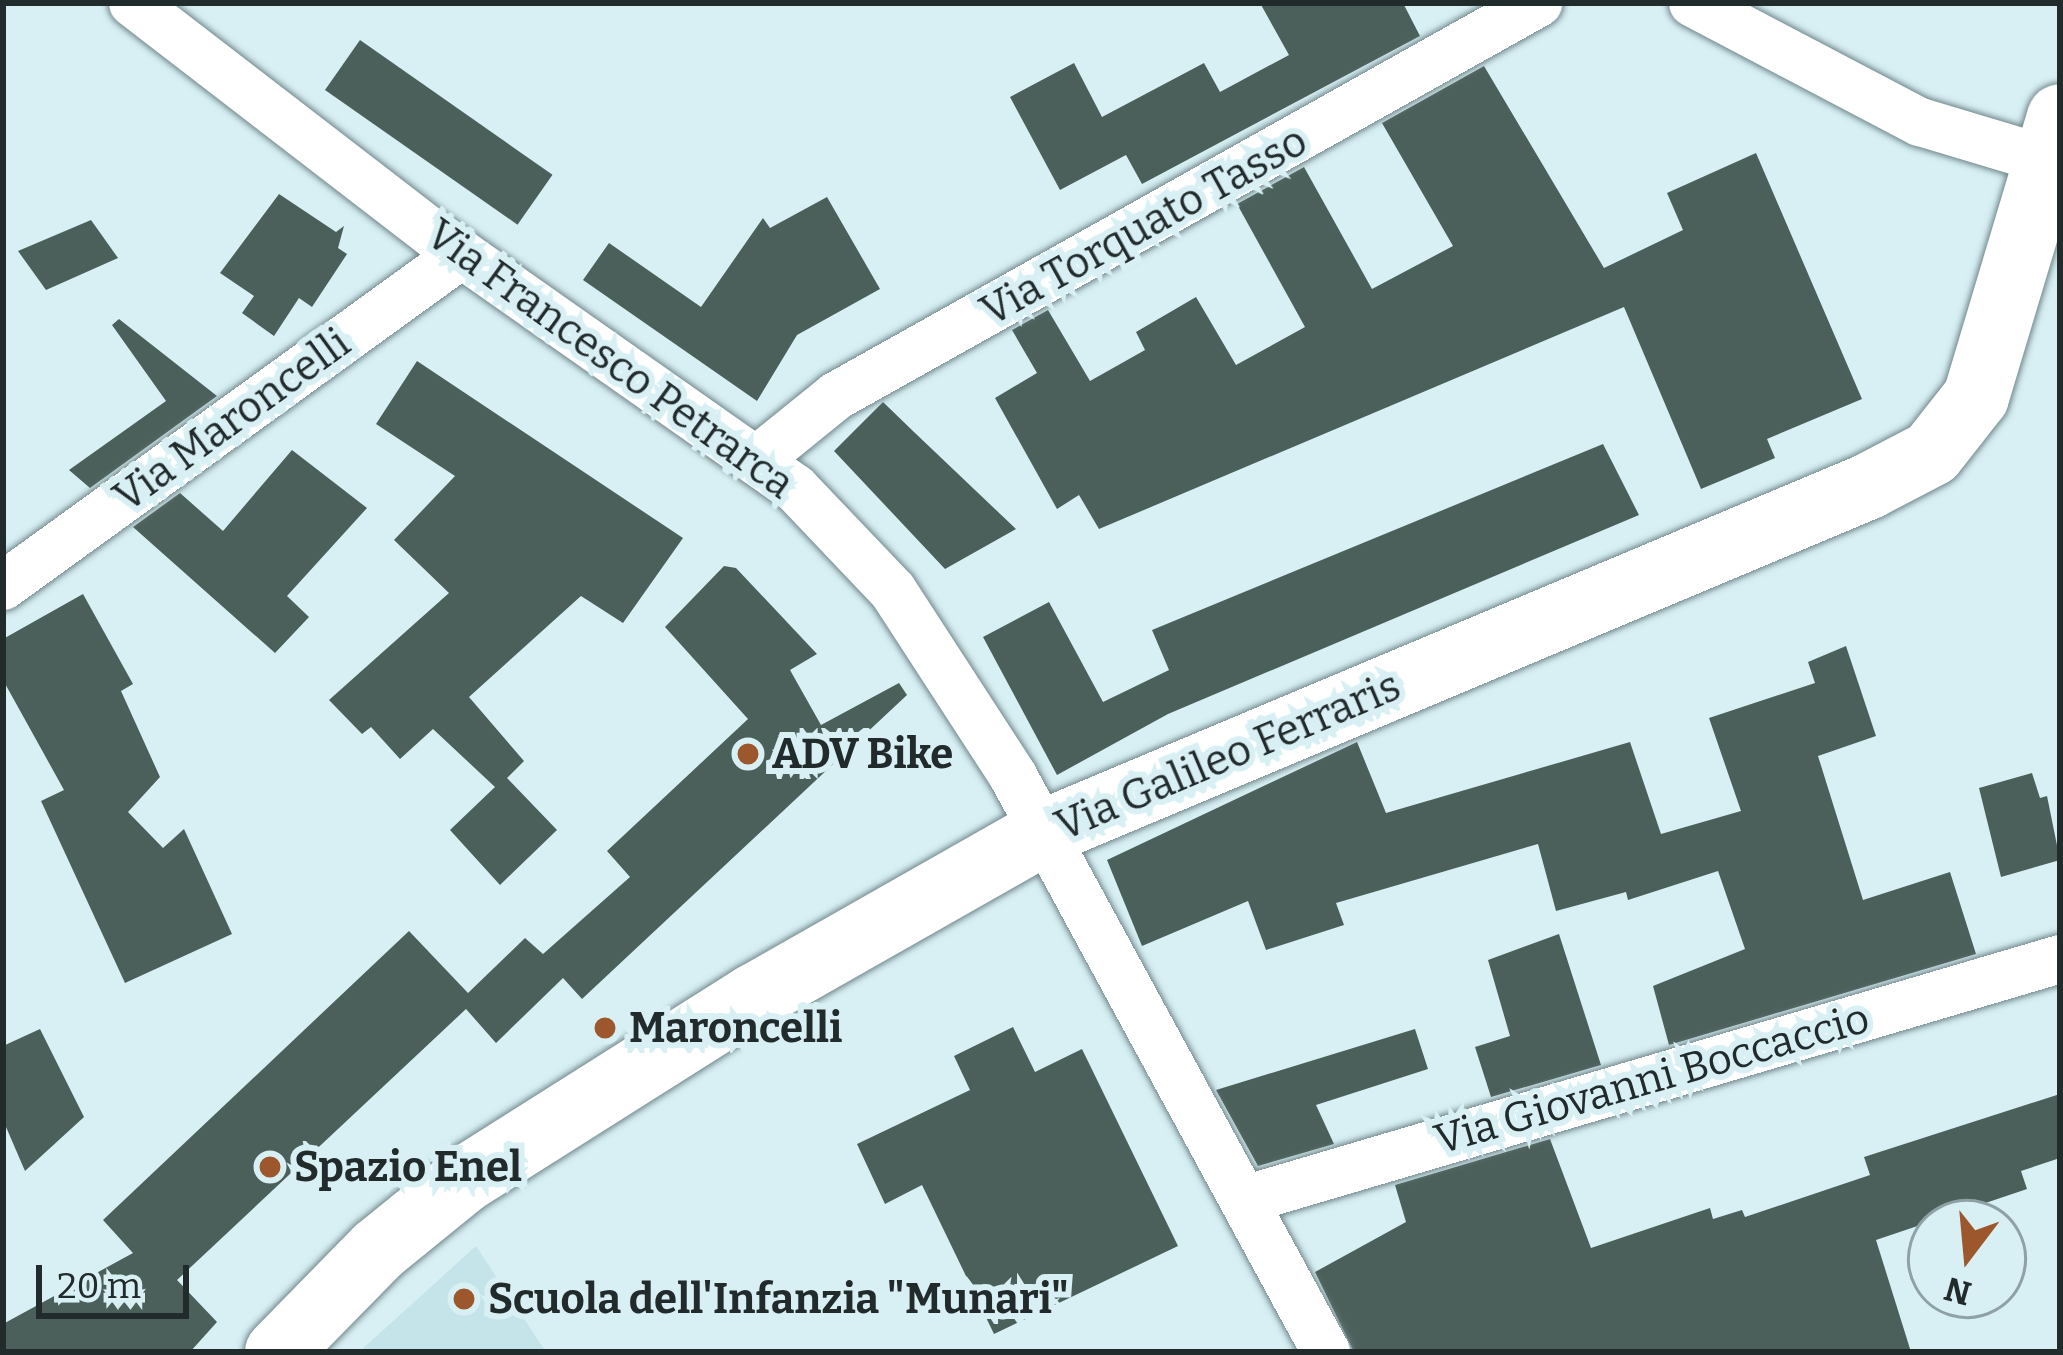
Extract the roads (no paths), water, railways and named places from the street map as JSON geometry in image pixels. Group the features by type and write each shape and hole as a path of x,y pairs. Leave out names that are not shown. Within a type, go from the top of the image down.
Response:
{"main road":[{"name":"Via Galileo Ferraris","path":"278,1352 377,1250 464,1180 754,997 1043,832 1867,488 1932,453 1976,397 2056,147"}],"street":[{"name":"Via Francesco Petrarca","path":"133,3 462,254 795,488 893,591 1043,832 1326,1352"},
{"name":"Via Torquato Tasso","path":"757,460 836,396 1538,3"},
{"path":"1693,3 1920,122 2056,147"},
{"name":"Via Maroncelli","path":"3,586 462,254"},
{"name":"Via Giovanni Boccaccio","path":"1244,1200 2060,958"}],"place":[{"name":"ADV Bike","path":"748,754"},
{"name":"Maroncelli","path":"605,1028"},
{"name":"Spazio Enel","path":"270,1167"},
{"name":"Scuola dell'Infanzia \"Munari\"","path":"464,1299"}]}
